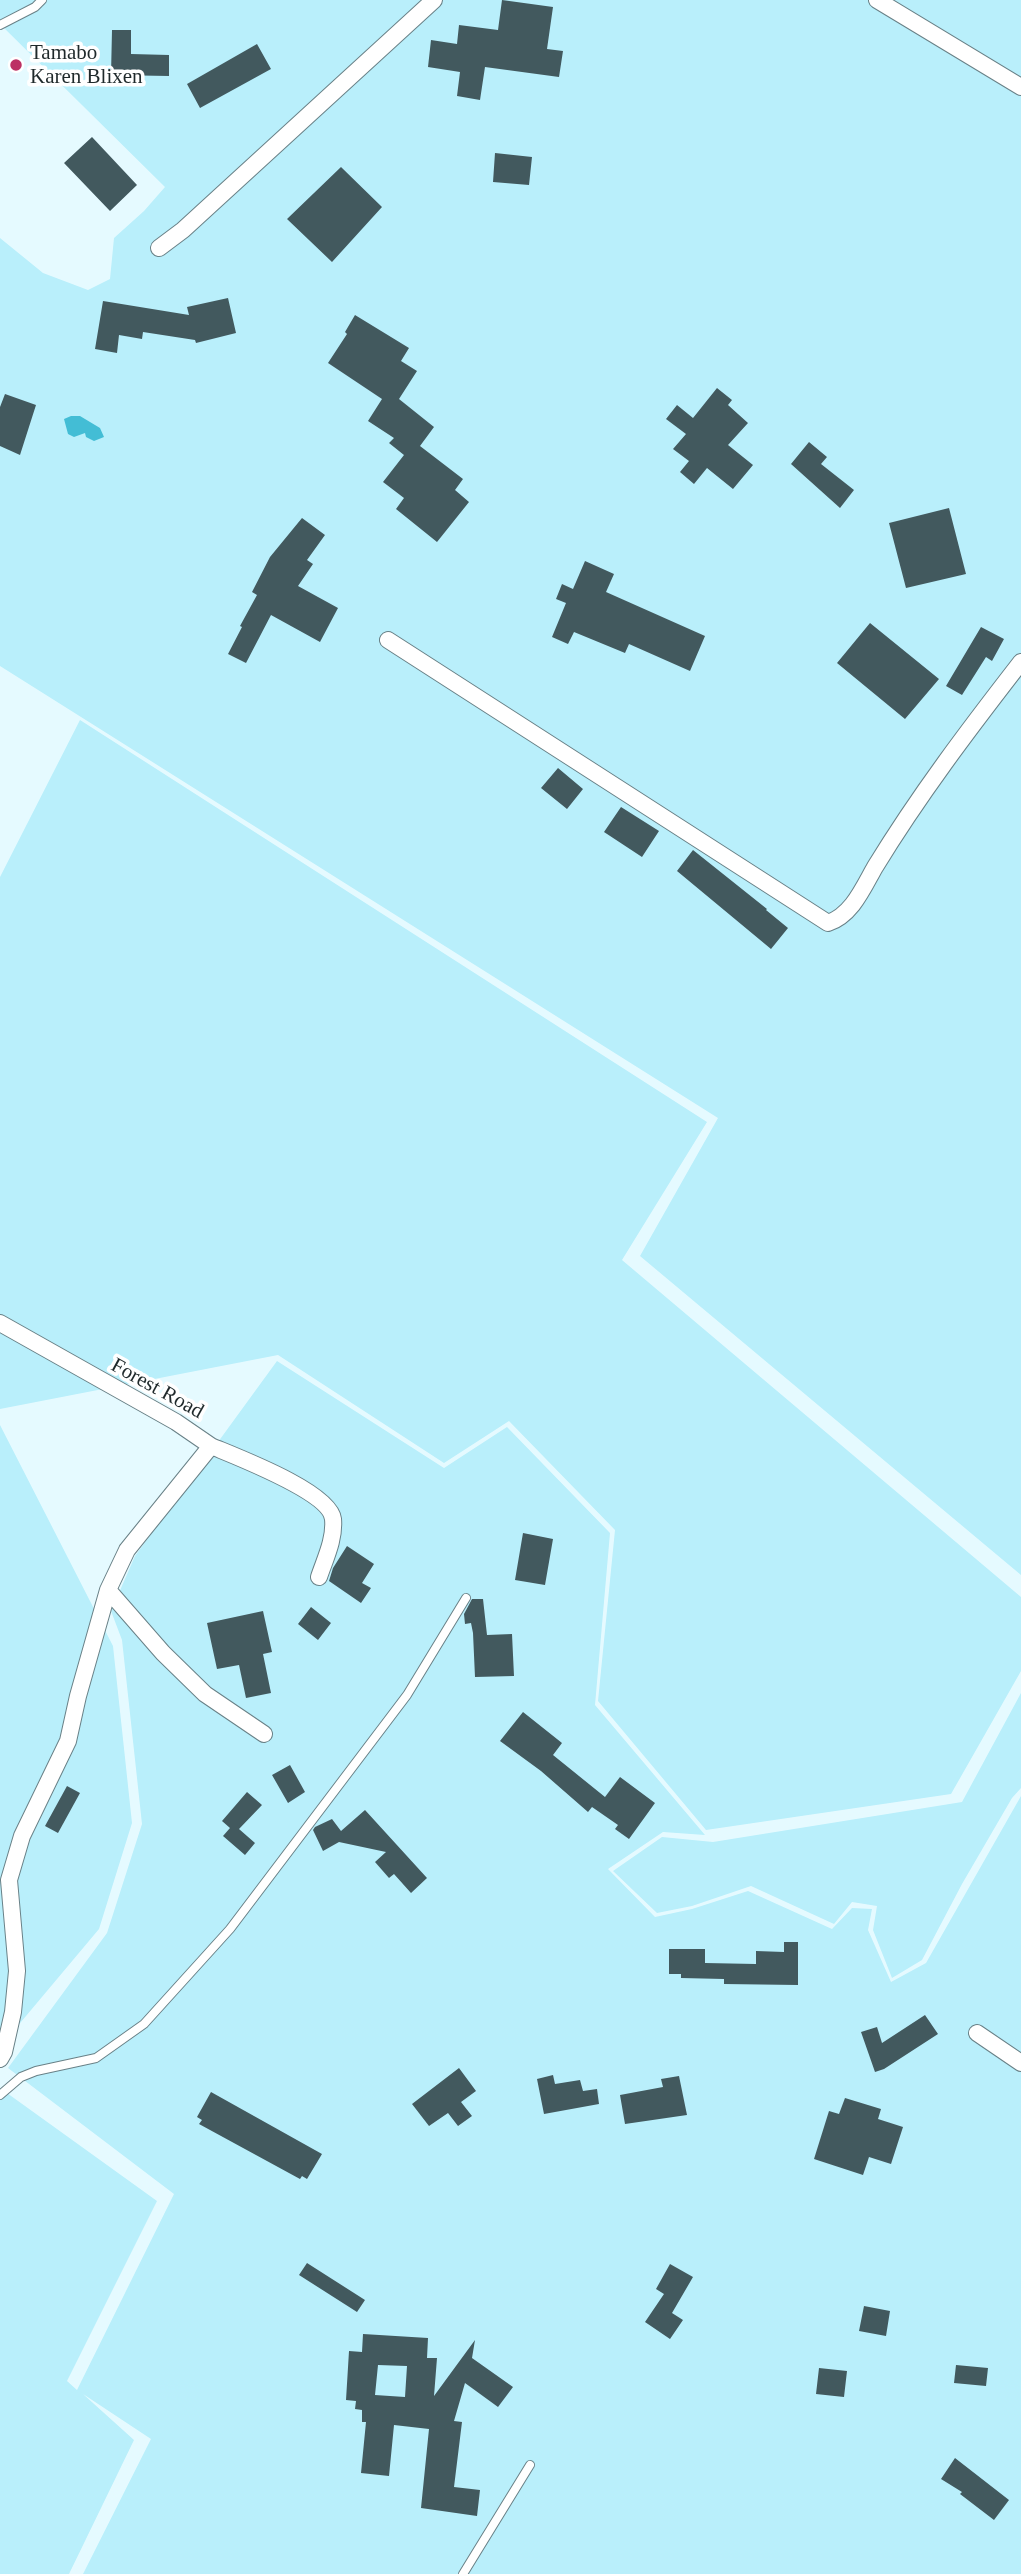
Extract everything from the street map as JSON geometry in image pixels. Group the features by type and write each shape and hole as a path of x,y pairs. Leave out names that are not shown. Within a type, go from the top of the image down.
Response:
{"street":[{"path":"159,248 183,230 434,0"},
{"path":"877,0 1021,87"},
{"path":"388,640 828,923 839,919 851,906 912,808 1021,662"},
{"name":"Forest Road","path":"0,1323 176,1422 211,1446 127,1550 108,1590 68,1741 22,1836 9,1880 17,1971 13,2012 0,2059"},
{"path":"211,1446 295,1484 330,1508 333,1520 331,1541 319,1577"},
{"path":"108,1590 163,1653 205,1694 264,1734"},
{"path":"977,2033 1021,2063"}],"lane":[{"path":"0,25 36,7 42,0"},
{"path":"0,2095 28,2074 51,2066 96,2057 144,2025 230,1929 400,1705 466,1598"},
{"path":"463,2574 530,2466"}],"shaded area":[{"path":"0,0 1021,0 1021,1575 640,1256 718,1118 0,666 0,238 43,273 88,290 110,279 114,238 144,211 165,187 0,24"},
{"path":"80,720 707,1122 622,1260 1021,1597 1021,1671 951,1794 706,1830 598,1701 615,1530 509,1421 444,1463 278,1355 0,1409 0,877"},
{"path":"277,1361 444,1468 507,1427 610,1533 595,1705 705,1835 663,1832 608,1869 655,1917 692,1909 748,1891 832,1929 852,1908 872,1909 868,1930 891,1982 926,1963 1021,1796 1021,2574 83,2574 151,2439 83,2394 134,2440 69,2574 0,2574 0,2088 157,2201 67,2381 77,2390 174,2194 8,2068 107,1933 142,1824 122,1640 111,1611 135,1556"},
{"path":"0,1425 113,1646 132,1823 99,1929 0,2047"},
{"path":"1021,1693 1021,1788 1012,1798 962,1884 922,1960 892,1978 873,1930 877,1906 852,1902 834,1924 751,1886 692,1906 657,1913 613,1871 662,1837 713,1842 962,1802"}],"water":[{"path":"80,416 100,428 104,437 94,441 86,437 85,433 74,437 68,434 64,419"}],"building":[{"path":"502,0 553,7 547,49 563,51 559,77 485,67 480,100 457,96 460,72 428,67 431,40 457,44 459,25 498,30"},
{"path":"112,30 131,30 131,54 169,55 169,76 111,75"},
{"path":"257,44 271,69 200,108 187,84"},
{"path":"92,137 137,185 110,211 64,163"},
{"path":"495,153 532,157 529,185 493,182"},
{"path":"341,167 382,207 332,262 287,219"},
{"path":"228,298 236,333 196,343 195,340 143,332 142,339 119,335 117,353 95,349 103,301 189,315 187,307"},
{"path":"355,315 409,348 401,361 417,371 399,399 434,427 420,446 463,479 455,490 469,502 437,542 396,509 404,498 383,482 404,455 389,443 394,438 368,421 382,399 328,363 347,334 345,332"},
{"path":"717,388 732,400 728,405 748,423 728,445 753,465 733,489 707,468 694,484 680,472 689,461 673,449 686,434 666,419 677,405 693,418"},
{"path":"5,394 36,405 20,455 0,446 0,407"},
{"path":"809,442 827,457 821,464 854,490 840,508 791,464"},
{"path":"949,508 966,574 906,588 889,523"},
{"path":"302,518 325,535 307,560 313,564 298,586 338,608 320,642 271,615 246,663 228,654 257,595 252,592 270,557"},
{"path":"585,561 614,574 606,592 705,636 690,671 629,644 625,653 574,632 568,644 552,637 566,603 556,599 562,584 573,589"},
{"path":"870,623 939,679 905,719 837,663"},
{"path":"981,627 1004,639 992,661 986,657 962,695 946,686"},
{"path":"558,768 583,789 567,809 541,788"},
{"path":"621,807 659,831 642,857 604,832"},
{"path":"693,850 788,928 771,949 677,871"},
{"path":"523,1533 553,1539 545,1585 515,1580"},
{"path":"347,1546 374,1564 362,1583 371,1588 361,1603 329,1581 333,1568"},
{"path":"472,1599 483,1599 487,1635 512,1634 514,1676 475,1677 473,1633 471,1623 465,1624 464,1614"},
{"path":"311,1607 331,1623 318,1640 298,1624"},
{"path":"263,1611 272,1652 263,1654 271,1693 246,1698 239,1665 217,1669 207,1623"},
{"path":"523,1712 562,1743 553,1755 605,1797 620,1777 655,1803 629,1839 615,1829 618,1825 592,1807 588,1812 541,1771 500,1741"},
{"path":"290,1765 305,1792 288,1803 272,1775"},
{"path":"67,1786 80,1793 58,1833 45,1826"},
{"path":"247,1792 262,1805 239,1829 255,1843 245,1855 223,1836 230,1828 222,1821"},
{"path":"365,1810 427,1878 411,1893 394,1874 389,1878 375,1862 386,1852 339,1842 323,1851 313,1830 315,1827 332,1819 341,1831"},
{"path":"784,1942 798,1942 798,1985 724,1984 724,1979 681,1978 681,1974 669,1974 669,1949 705,1949 705,1963 756,1964 756,1951 784,1952"},
{"path":"925,2015 938,2034 875,2072 861,2032 877,2027 882,2043"},
{"path":"459,2068 476,2091 461,2102 472,2116 458,2126 448,2113 429,2126 412,2104"},
{"path":"553,2075 555,2084 580,2080 583,2091 597,2089 599,2104 544,2114 537,2079"},
{"path":"679,2076 687,2115 625,2124 620,2095 663,2087 661,2079"},
{"path":"211,2092 322,2154 307,2179 302,2176 300,2179 199,2124 202,2120 197,2117"},
{"path":"845,2098 881,2109 878,2119 903,2127 891,2164 869,2157 863,2175 814,2159 829,2111 839,2114"},
{"path":"307,2263 365,2300 357,2312 299,2275"},
{"path":"670,2264 693,2277 672,2313 683,2320 670,2339 645,2322 664,2294 656,2289"},
{"path":"864,2306 890,2311 886,2336 859,2331"},
{"path":"363,2334 428,2338 427,2358 437,2358 434,2396 475,2340 472,2358 513,2387 498,2407 465,2383 454,2421 462,2422 454,2487 480,2490 477,2516 421,2508 429,2429 394,2425 389,2476 361,2473 366,2422 362,2422 362,2410 355,2409 356,2401 346,2400 349,2351 362,2352","holes":["378,2365 407,2366 405,2397 375,2395"]},
{"path":"956,2365 988,2368 986,2386 954,2383"},
{"path":"819,2368 847,2371 844,2397 816,2394"},
{"path":"955,2458 1009,2500 994,2520 960,2494 962,2492 941,2479"}],"place":[{"name":"Tamabo Karen Blixen","path":"16,65"}]}
